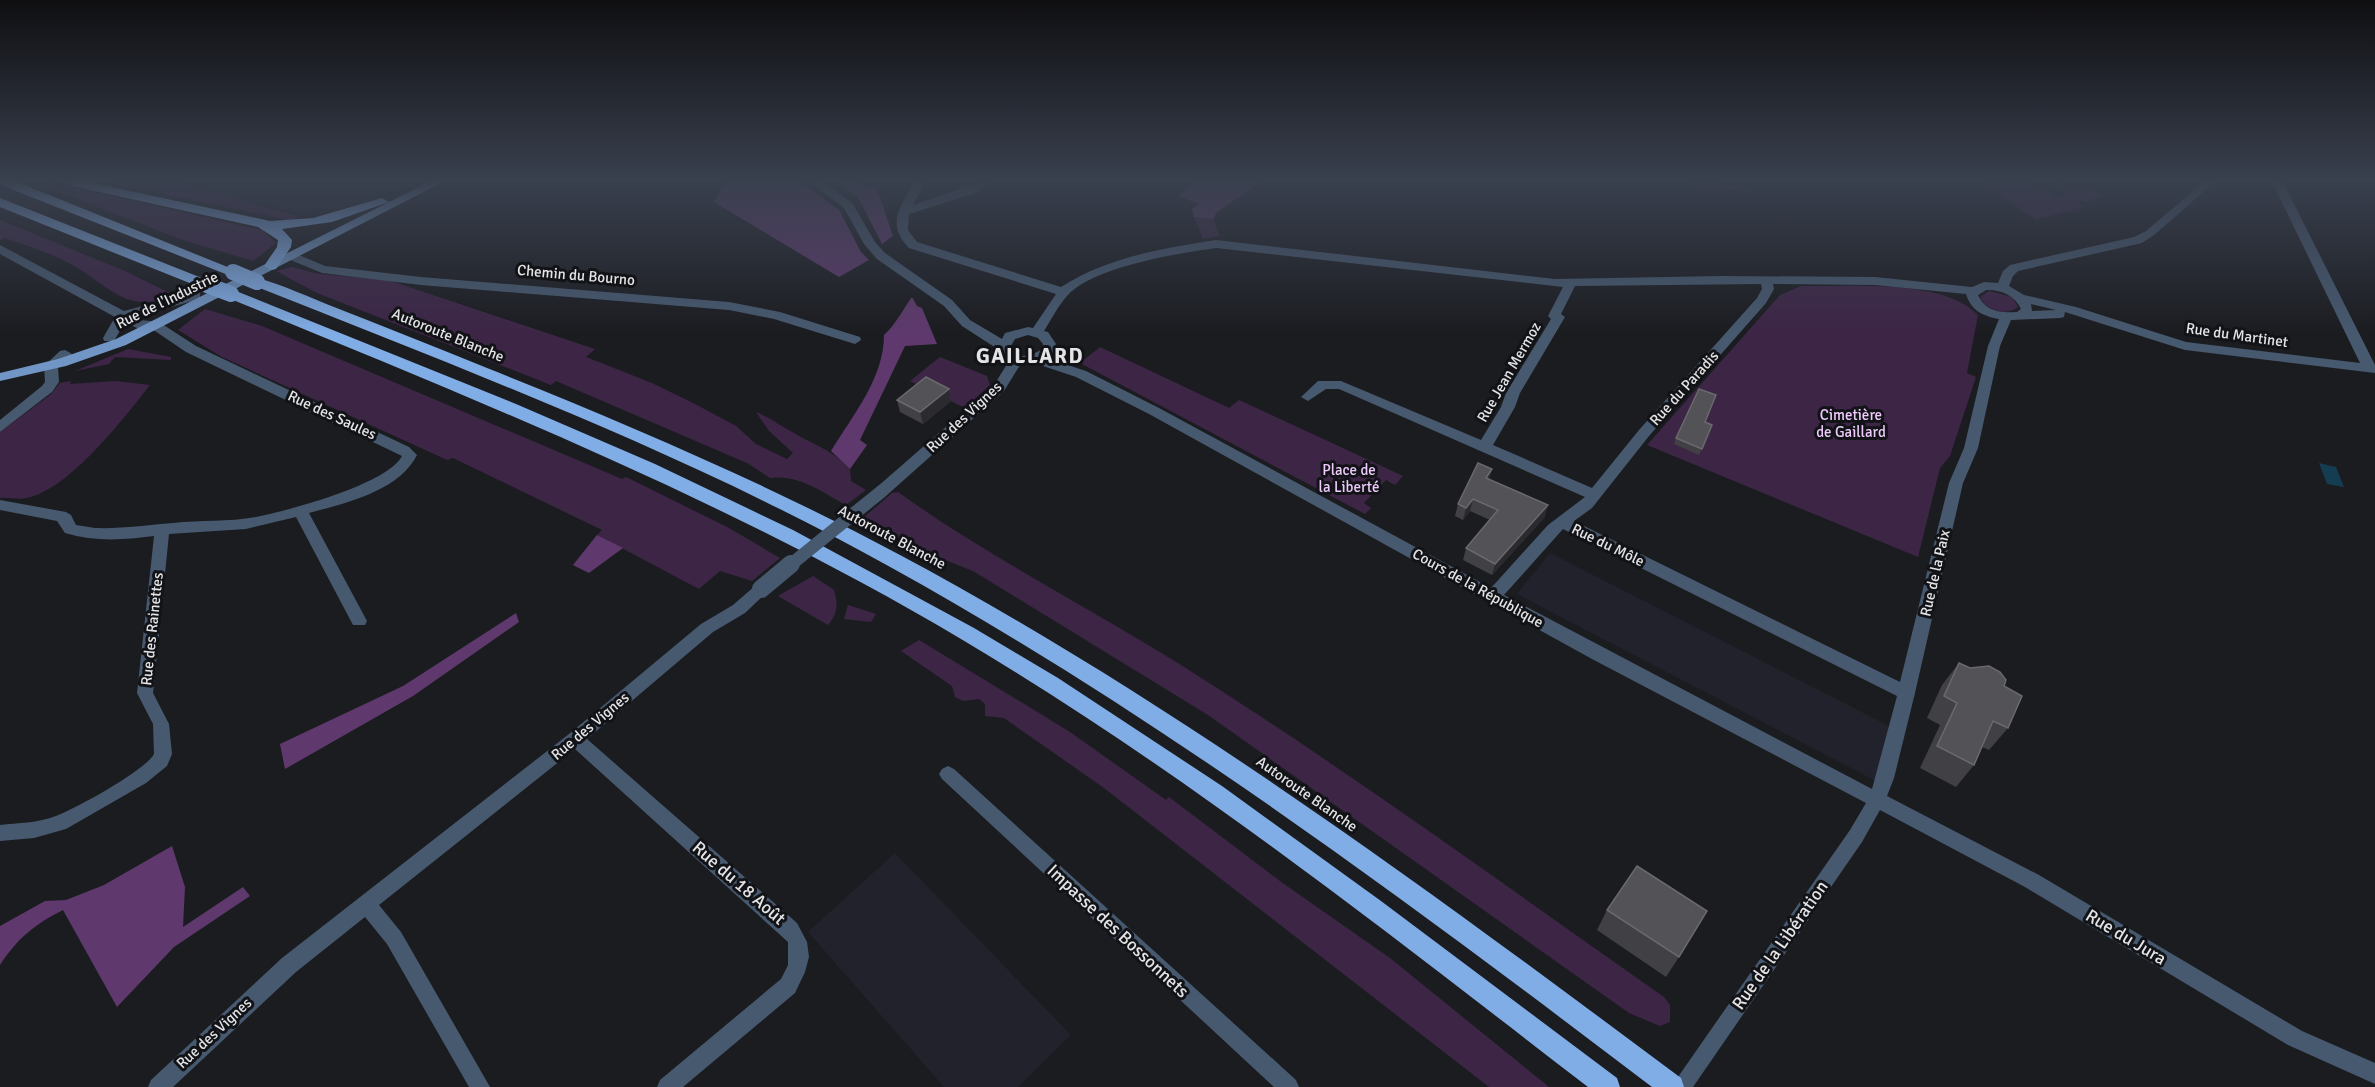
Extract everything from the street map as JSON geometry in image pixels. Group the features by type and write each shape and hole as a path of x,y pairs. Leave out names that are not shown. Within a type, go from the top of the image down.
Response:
{"highway":[{"path":"77,233 467,389 688,486 824,554 969,634 1146,747 1249,818 1608,1087"},
{"name":"Autoroute Blanche","path":"134,233 542,395 700,463 809,516 985,611 1113,689 1285,804 1672,1087"},
{"path":"271,267 286,255 284,238 275,233"}],"main road":[{"name":"Rue de l'Industrie","path":"286,255 326,233"},
{"name":"Rue de l'Industrie","path":"0,369 65,354 147,326 196,296 332,233"},
{"name":"Rue de l'Industrie","path":"0,377 51,370 106,348 271,267"}],"street":[{"path":"864,233 874,250 900,269 948,303 966,323 1003,348 1005,354 1016,360 1035,359 1046,353 1050,347 1048,338 1037,332 997,330 983,324 949,295 900,269"},
{"path":"902,233 913,245 1063,292"},
{"path":"1973,295 1986,286 2002,288 2007,274 2014,268 2138,240 2150,233"},
{"path":"2303,233 2372,369"},
{"path":"1037,332 1063,292 1078,281 1098,272 1178,248 1216,244 1570,284 1766,280 1904,282 1973,295 1985,311 2006,317"},
{"path":"0,249 122,316 147,326"},
{"name":"Chemin du Bourno","path":"286,255 322,269 421,281 729,306 776,315 855,340"},
{"name":"Rue du Paradis","path":"1595,495 1766,293 1766,280"},
{"name":"Rue Jean Mermoz","path":"1485,446 1508,407 1513,393 1559,317 1554,316 1570,284"},
{"name":"Rue du Martinet","path":"2002,288 2022,298 2072,310 2098,320 2191,347 2372,369"},
{"path":"109,338 122,316 196,296"},
{"path":"2022,298 2027,309 2022,315"},
{"name":"Rue de la Paix","path":"1985,311 1994,346"},
{"name":"Rue du Martinet","path":"2006,317 2057,314 2098,320"},
{"name":"Rue de la Paix","path":"1876,801 1885,778 1907,693 1954,492 1973,440 1994,346 2006,317"},
{"name":"Rue des Saules","path":"0,506 64,517 67,526 73,530 111,532 249,523 363,490 395,475 407,466 410,455 405,450 147,326"},
{"path":"1003,348 1007,338 1018,332"},
{"name":"Cours de la République","path":"1050,347 1081,374"},
{"path":"0,427 47,389 52,382 51,370 65,354"},
{"name":"Cours de la République","path":"1035,359 1081,374 1876,801"},
{"name":"Rue des Vignes","path":"158,1087 268,983 575,739 708,628 739,609 882,491 999,388 1016,360"},
{"path":"1308,398 1323,384 1337,384 1595,495"},
{"name":"Rue du Môle","path":"1595,495 1564,523 1907,693"},
{"path":"300,510 359,621"},
{"path":"1493,597 1553,529 1564,523"},
{"name":"Rue des Rainettes","path":"0,833 34,830 60,823 140,778 160,761 163,754 161,724 145,693 162,529"},
{"name":"Rue du 18 Août","path":"575,739 790,928 799,943 798,969 788,986 667,1087"},
{"name":"Impasse des Bossonnets","path":"948,774 1289,1087"},
{"name":"Rue de la Libération","path":"1681,1087 1857,836 1876,801"},
{"name":"Rue du Jura","path":"1876,801 2032,881 2295,1038 2375,1074"},
{"path":"366,904 394,938 480,1087"}],"shaded area":[{"path":"765,233 851,233 861,252 869,260 839,277"},
{"path":"876,233 892,233 893,236 882,244"},
{"path":"912,297 917,306 922,308 937,344 905,346 860,440 867,445 850,469 831,451 873,381 883,351 884,335"},
{"path":"597,535 623,548 589,573 573,565"},
{"path":"1550,553 1891,727 1878,777 1874,780 1517,594"},
{"path":"516,613 519,622 413,696 285,769 280,744 403,686"},
{"path":"172,846 185,887 183,927 243,887 250,896 174,947 117,1007 63,910 27,933 0,965 0,926 45,901 66,900 104,885"},
{"path":"895,853 1071,1035 1018,1087 944,1087 808,932"}],"green space":[{"path":"0,233 31,233 125,271 176,296 158,301 130,300 106,288 60,258 5,238 0,240"},
{"path":"164,233 265,233 276,243 253,261"},
{"path":"1200,233 1219,233 1220,236 1203,239"},
{"path":"292,267 319,274 388,280 595,349 586,357 652,383 695,404 736,426 756,444 787,459 793,453 769,431 756,412 766,417 835,456 850,469 851,481 866,490 846,505 800,481 781,477 770,478 747,463 556,381 551,385 317,293 276,271"},
{"name":"Cimetière de Gaillard","path":"1801,286 1869,286 1919,290 1942,295 1962,303 1978,315 1967,373 1976,377 1950,456 1940,468 1918,557 1647,445 1780,295"},
{"path":"1989,291 2012,297 2018,307 2002,312 1991,309 1980,297"},
{"path":"205,309 262,326 622,479 626,477 729,528 780,558 752,581 720,571 699,589 597,535 602,530 453,458 447,460 222,357 178,330"},
{"name":"Place de la Liberté","path":"1100,347 1229,408 1239,400 1403,476 1395,485 1386,480 1364,503 1371,508 1365,514 1080,363"},
{"path":"128,349 171,357 171,360 115,357 109,364 75,371"},
{"path":"940,357 987,376 990,385 965,408 910,381"},
{"path":"71,381 70,384 115,381 150,385 95,451 61,481 44,492 27,498 0,498 0,432 50,395 60,383"},
{"path":"898,492 1002,560 1181,665 1364,786 1664,997 1670,1005 1670,1022 1660,1026 1629,1013 1208,715 973,571 930,554 862,519 892,493"},
{"path":"813,576 834,590 836,609 828,625 778,596"},
{"path":"848,605 876,614 871,622 844,619"},
{"path":"919,640 1070,732 1166,800 1169,797 1284,884 1390,958 1549,1087 1489,1087 1104,788 1004,718 985,716 985,704 979,699 963,701 955,697 952,686 901,651"}],"water":[{"path":"2319,463 2336,467 2344,487 2327,484"}],"building":[{"path":"926,377 949,389 920,412 897,400"},
{"path":"1699,389 1716,395 1705,422 1712,425 1702,449 1676,438"},
{"path":"1478,463 1492,469 1486,478 1548,505 1495,564 1466,548 1498,510 1473,499 1466,508 1458,504"},
{"path":"1959,663 1970,668 1989,666 2000,672 2006,680 2004,686 2022,696 2008,728 1993,721 1974,765 1937,746 1957,703 1944,696"},
{"path":"1637,866 1707,911 1679,957 1607,910"}],"district":[{"name":"GAILLARD","path":"1030,356"}]}
